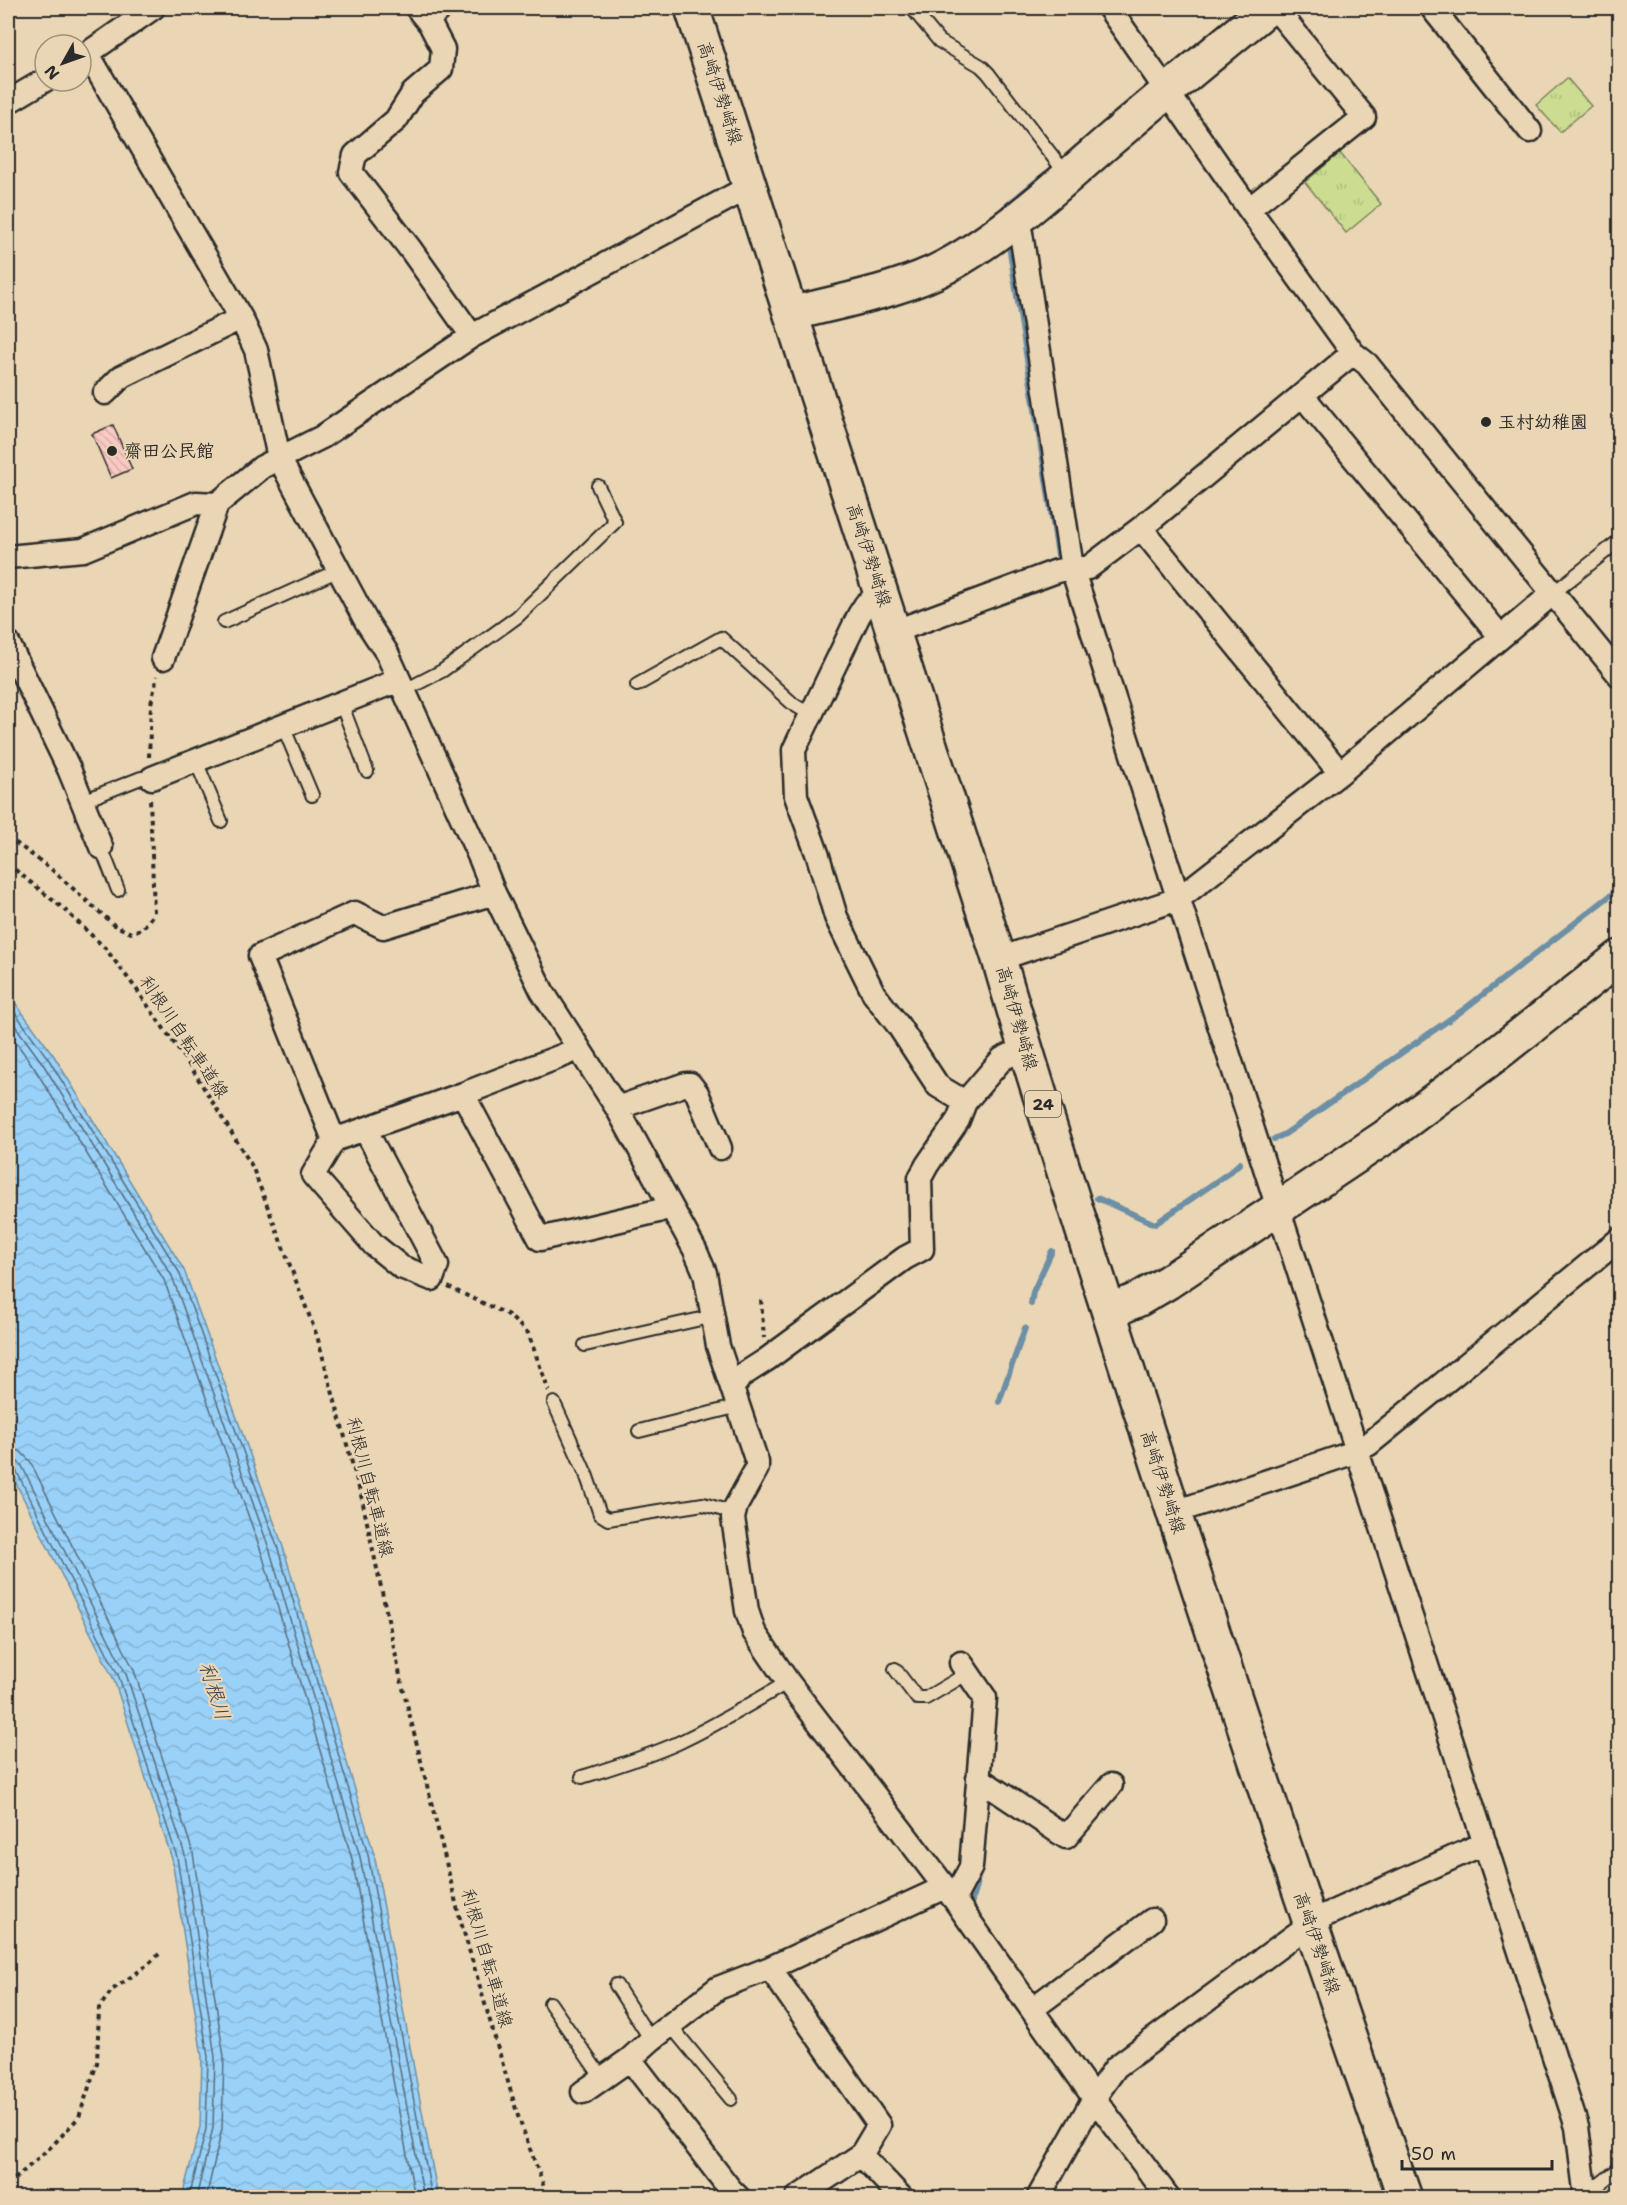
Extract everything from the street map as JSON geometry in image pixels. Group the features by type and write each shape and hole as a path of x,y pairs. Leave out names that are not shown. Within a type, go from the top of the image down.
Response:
{"main road":[{"name":"高崎伊勢崎線","path":"692,8 999,959 1172,1513 1405,2198"},
{"path":"791,314 901,284 945,267 985,242 1068,176 1268,8"},
{"path":"1109,1312 1139,1299 1168,1282 1415,1115 1620,957"}],"street":[{"path":"93,49 153,8"},
{"path":"1109,8 1249,210 1353,353 1367,364 1620,676"},
{"path":"1249,210 1364,117 1275,8"},
{"path":"1432,8 1530,131"},
{"path":"424,16 443,49 441,69 413,93 396,120 355,155 351,172 411,250 472,336"},
{"path":"93,69 241,318 256,350 279,458 366,621 387,653 494,893 542,991 617,1108 695,1250 705,1273 718,1346 757,1462 757,1468 734,1513 749,1622 788,1682 949,1893 1094,2098 1169,2198"},
{"path":"8,102 33,87"},
{"path":"162,658 217,504 262,467 322,437 472,336 751,186"},
{"path":"1015,218 1021,233 1072,568 1577,2127 1585,2193"},
{"path":"105,393 121,377 241,318"},
{"path":"893,632 1057,571 1088,568 1141,528 1353,353"},
{"path":"1303,396 1500,636"},
{"path":"8,557 83,550 196,503 217,504"},
{"path":"1141,528 1340,773"},
{"path":"999,959 1178,899 1340,773 1552,594"},
{"path":"881,595 866,604 858,615 794,750 796,796 818,856 836,917 874,994 898,1025 938,1086 965,1102"},
{"path":"8,643 83,801 101,847"},
{"path":"152,778 341,703 401,685"},
{"path":"334,1140 260,956 354,913 383,927 494,893"},
{"path":"365,1129 437,1265 432,1279 401,1267 374,1245 313,1176 334,1140 365,1129 464,1095 564,1055 578,1047"},
{"path":"736,1397 741,1376 905,1258 922,1249 920,1178 958,1120 965,1102 1002,1059 1025,1048"},
{"path":"617,1108 690,1084 697,1093 720,1148"},
{"path":"464,1095 540,1239 658,1211 670,1206"},
{"path":"1172,1513 1357,1451 1369,1444 1620,1239"},
{"path":"583,2092 630,2059 718,1988 949,1893 971,1868 985,1698 964,1668"},
{"path":"978,1778 1065,1837 1111,1785"},
{"path":"1038,2198 1094,2098 1116,2067 1310,1924 1472,1847 1485,1843"},
{"path":"1032,2009 1152,1920"},
{"path":"770,1968 879,2125 861,2155 797,2198"},
{"path":"630,2059 739,2198"},
{"path":"861,2155 899,2197"}],"lane":[{"path":"424,16 450,8"},
{"path":"912,8 939,41 981,66 988,73 1068,176"},
{"path":"401,685 442,671 518,616 615,522 598,486"},
{"path":"1552,594 1620,540"},
{"path":"224,622 339,570"},
{"path":"637,685 721,638 793,704 811,715"},
{"path":"341,703 367,771"},
{"path":"283,726 312,795"},
{"path":"196,761 221,821"},
{"path":"83,801 141,778 152,778"},
{"path":"101,847 118,890"},
{"path":"585,1345 714,1317"},
{"path":"639,1431 736,1397"},
{"path":"554,1403 586,1474 600,1514 604,1518 608,1520 703,1504 734,1513"},
{"path":"895,1669 917,1698 926,1698 964,1668"},
{"path":"582,1777 678,1743 722,1721 788,1682"},
{"path":"616,1985 651,2040"},
{"path":"550,2003 602,2079"},
{"path":"670,2025 730,2099"},
{"path":"1585,2193 1620,2168"}],"path":[{"path":"152,778 149,767 150,704 162,658"},
{"name":"利根川自転車道線","path":"8,864 65,910 105,948 194,1072 252,1166 317,1336 362,1499 401,1680 460,1919 518,2116 548,2198"},
{"path":"432,1279 507,1314 528,1333 554,1403"},
{"path":"761,1299 766,1360"},
{"path":"8,2185 53,2145 80,2117 97,2063 99,2008 112,1990 148,1965 159,1954"}],"green space":[{"path":"1567,78 1591,106 1560,132 1536,105"},
{"path":"1340,153 1381,204 1346,233 1305,182"}],"water":[{"name":"利根川","path":"8,993 54,1056 184,1270 283,1547 374,1854 438,2197 182,2197 200,2127 202,2057 172,1859 114,1680 8,1467"}],"building":[{"name":"齋田公民館","path":"113,425 132,469 111,478 92,434"}],"waterway":[{"path":"1004,208 1045,174"},
{"path":"1008,239 1058,555"},
{"path":"1274,1139 1285,1134 1463,1010 1620,888"},
{"path":"1097,1198 1155,1224 1240,1163"},
{"path":"1031,1304 1033,1292 1052,1251"},
{"path":"999,1402 1025,1328"},
{"path":"972,1901 979,1873"}],"place":[{"name":"玉村幼稚園","path":"1486,422"},
{"name":"齋田公民館","path":"112,451"}]}
